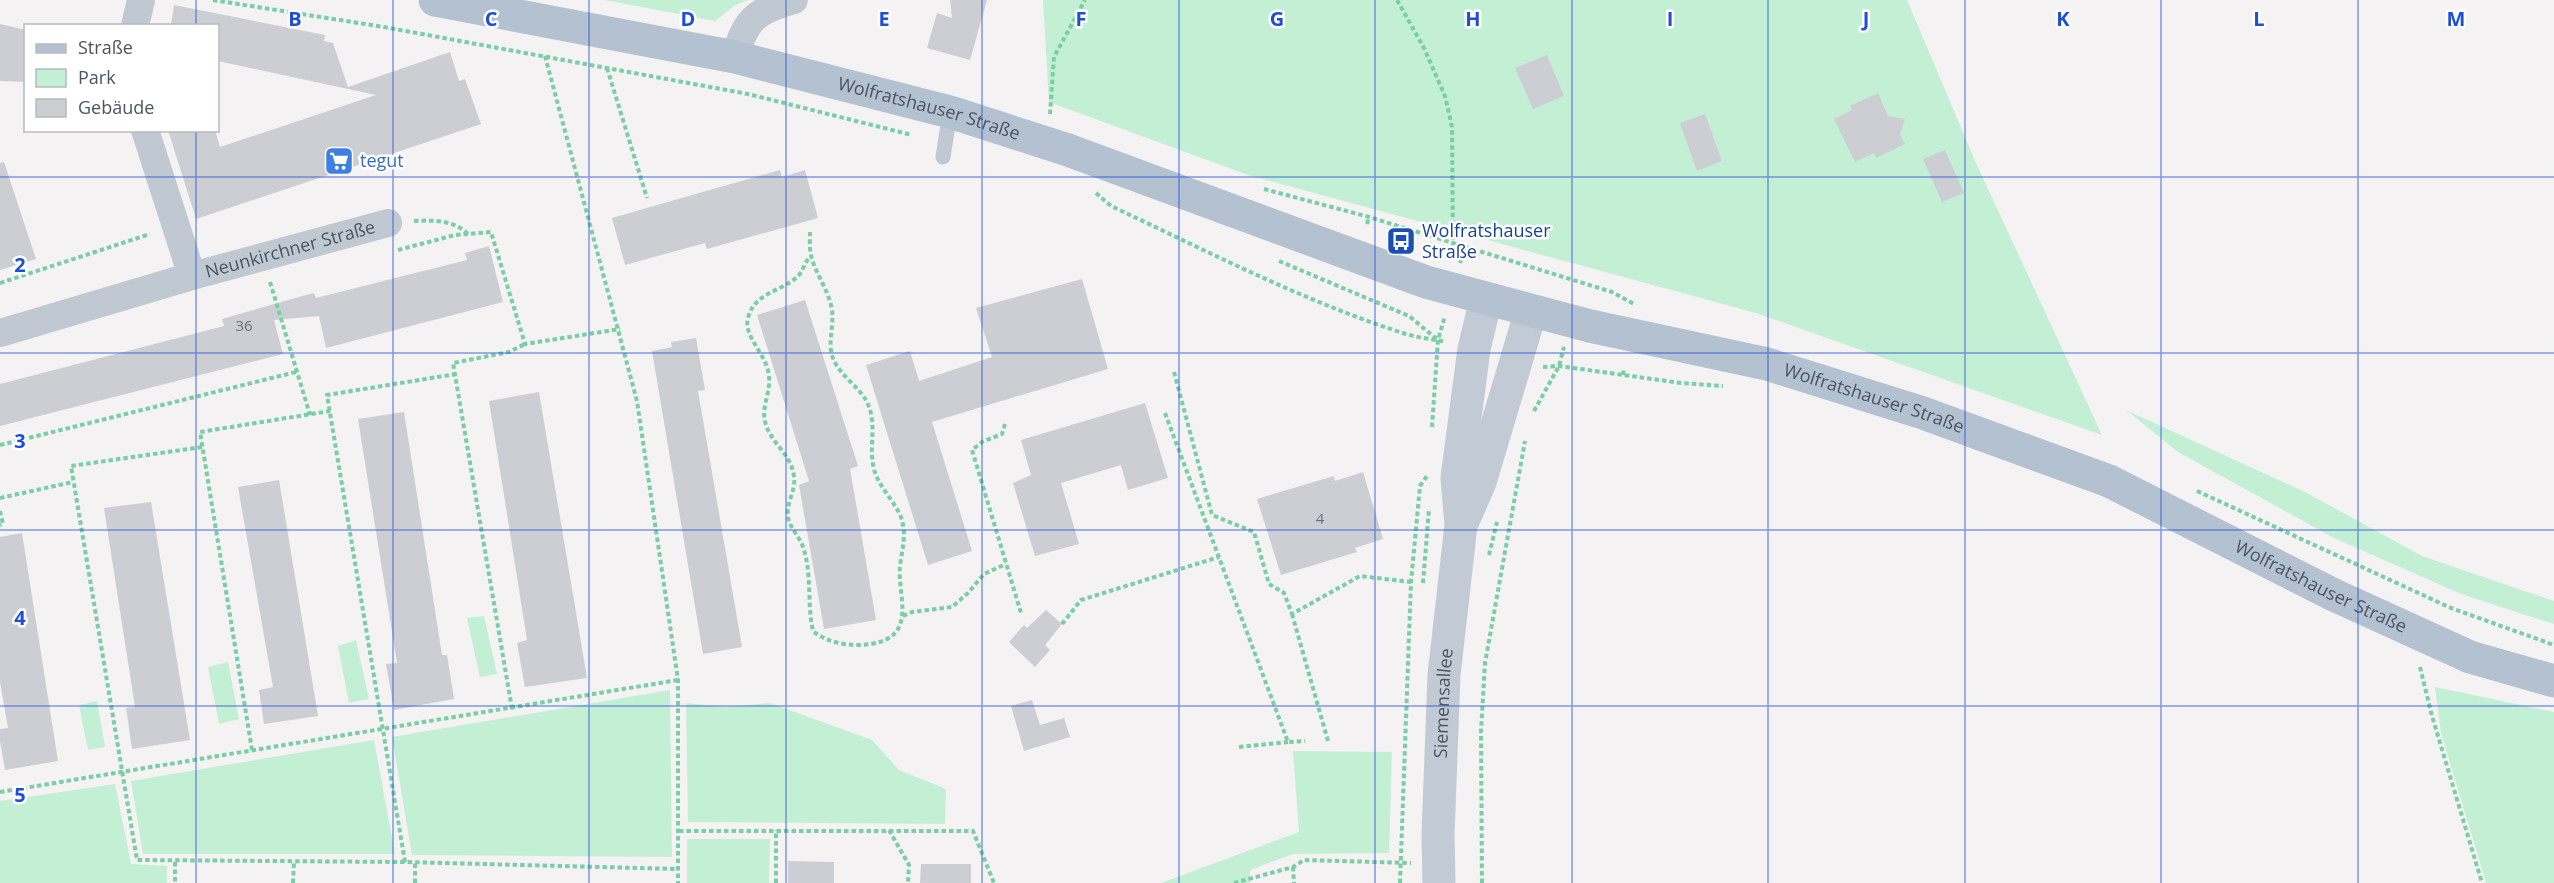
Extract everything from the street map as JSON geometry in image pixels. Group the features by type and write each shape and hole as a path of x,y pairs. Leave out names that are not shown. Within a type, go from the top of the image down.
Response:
{"main road":[{"name":"Wolfratshauser Straße","path":"435,0 735,57 946,137 1037,139 1426,282 1590,326 1767,364 1934,417 2109,481 2334,595 2470,657 2554,681"},
{"name":"Siemensallee","path":"1439,883 1438,807 1444,675 1461,525 1458,478 1474,349 1486,299"},
{"name":"Siemensallee","path":"1461,525 1480,482 1531,311"}],"street":[{"path":"135,24 141,0"},
{"path":"735,57 742,34 751,20 774,6 794,0"},
{"name":"Neunkirchner Straße","path":"146,132 192,276"},
{"name":"Neunkirchner Straße","path":"0,333 192,276 264,275 388,223"}],"path":[{"path":"213,0 384,27 747,94 946,137"},
{"path":"1037,139 1050,119 1054,57 1085,0"},
{"path":"1397,0 1445,96 1452,127 1453,245"},
{"path":"544,58 638,401 678,680 678,883"},
{"path":"607,68 647,198"},
{"path":"1098,189 1088,187 1111,206 1245,269 1366,321 1409,335 1438,340"},
{"path":"1367,224 1369,218"},
{"path":"388,223 424,221 448,223 461,227 469,235"},
{"path":"0,283 177,226"},
{"path":"397,250 455,235 491,232 525,345"},
{"path":"810,232 811,256 831,308 831,354 836,365 858,388 867,402 874,428 872,460 875,473 895,504 905,532 900,576 904,605 903,616 896,629 888,637 865,645 825,639 813,631 804,547 788,517 788,504 794,476 784,453 765,424 765,401 770,392 769,370 761,351 750,335 747,324 748,315 762,296 799,275 808,257 811,256"},
{"path":"1439,248 1441,241"},
{"path":"1269,257 1409,316 1438,340"},
{"path":"264,275 310,415"},
{"path":"512,709 453,363 509,352 525,345 620,329"},
{"path":"1432,429 1438,340"},
{"path":"1533,413 1559,366 1725,387"},
{"path":"1623,375 1624,368"},
{"path":"0,445 296,372"},
{"path":"1174,372 1212,515 1254,532 1269,584 1284,593 1292,614 1329,741"},
{"path":"405,861 327,395 456,374"},
{"path":"1680,377 1681,383"},
{"path":"252,750 201,432 330,411"},
{"path":"1165,412 1288,742"},
{"path":"1005,424 1002,434 982,442 972,450 1021,614"},
{"path":"1482,883 1481,731 1485,663 1526,438"},
{"path":"202,447 71,466 137,860 175,862 405,861 678,869"},
{"path":"1400,883 1411,582 1420,486 1428,474"},
{"path":"0,498 74,482"},
{"path":"0,511 3,524 0,525"},
{"path":"1488,560 1497,518"},
{"path":"1062,624 1081,600 1219,557"},
{"path":"903,616 912,612 952,607 984,574 1006,564"},
{"path":"1292,614 1360,576 1411,582"},
{"path":"2420,664 2432,716 2482,883"},
{"path":"0,792 678,680"},
{"path":"1239,747 1305,741"},
{"path":"776,830 776,883"},
{"path":"889,830 909,865 908,883"},
{"path":"679,831 973,831 994,883"},
{"path":"1234,883 1293,867 1304,860 1412,863"},
{"path":"293,883 294,861"},
{"path":"175,862 175,883"},
{"path":"415,883 416,862"},
{"path":"1293,867 1294,883"}],"green space":[{"path":"605,0 748,0 734,6 715,21"},
{"path":"1043,0 1907,0 1976,163 2102,435 1756,313 1248,175 1049,102"},
{"path":"2126,410 2305,492 2422,556 2554,601 2554,624 2461,594 2334,538 2178,452"},
{"path":"484,616 497,674 480,677 467,618"},
{"path":"356,640 369,699 349,703 338,646"},
{"path":"228,662 239,719 219,724 208,667"},
{"path":"2435,687 2554,712 2554,883 2486,883 2441,733"},
{"path":"670,690 672,857 412,855 392,737"},
{"path":"97,701 105,747 88,750 79,705"},
{"path":"686,703 726,707 770,703 872,740 899,770 946,789 945,824 688,822"},
{"path":"374,740 395,854 143,854 131,781"},
{"path":"1293,751 1392,752 1389,853 1293,854 1250,870 1250,883 1161,883 1299,832"},
{"path":"115,784 131,864 167,866 167,883 0,883 0,801"},
{"path":"687,839 770,839 769,883 687,883"}],"building":[{"path":"950,0 987,0 970,60 927,48 937,13 952,18"},
{"path":"174,5 325,35 324,41 333,43 348,87 450,52 459,81 465,79 481,124 196,219 169,132 216,132 220,147 376,95 219,61 219,24 171,24"},
{"path":"0,24 24,30 24,82 0,81"},
{"path":"1547,55 1564,96 1533,109 1515,68"},
{"path":"1878,93 1888,116 1905,119 1900,135 1905,144 1876,158 1874,153 1855,162 1834,119 1852,110 1850,106"},
{"path":"1705,114 1722,161 1697,171 1680,123"},
{"path":"1945,150 1964,193 1942,202 1923,159"},
{"path":"4,162 36,259 0,270 0,163"},
{"path":"780,170 782,177 805,170 818,218 707,249 705,243 625,265 612,218"},
{"path":"489,246 503,302 326,348 319,316 274,320 283,354 0,426 0,384 224,326 222,319 306,295 314,293 316,298 467,260 465,253"},
{"path":"1082,279 1108,369 932,422 972,551 928,565 866,365 910,351 919,381 992,357 976,308"},
{"path":"805,300 858,466 850,469 876,620 824,629 799,485 809,481 757,315"},
{"path":"696,338 705,390 698,391 742,647 703,654 652,351 672,347 671,342"},
{"path":"539,392 587,678 525,687 517,643 527,640 489,401"},
{"path":"1145,403 1168,478 1128,490 1121,465 1061,483 1079,544 1035,556 1013,483 1031,475 1021,440"},
{"path":"404,412 442,655 447,655 454,699 394,710 386,664 397,663 358,419"},
{"path":"1363,472 1383,539 1355,548 1357,552 1281,575 1257,499 1334,476 1335,481"},
{"path":"279,480 318,716 264,724 259,690 273,687 238,487"},
{"path":"151,502 190,740 132,749 126,708 135,707 104,508"},
{"path":"22,533 58,761 5,770 0,741 0,729 8,728 0,682 0,537"},
{"path":"1046,610 1062,624 1045,645 1050,650 1035,667 1009,642 1024,625 1027,628"},
{"path":"1032,700 1040,725 1064,718 1070,737 1024,751 1011,706"},
{"path":"788,861 834,862 834,883 788,883"},
{"path":"921,864 971,864 971,883 920,883"}],"place":[{"name":"tegut","path":"339,161"},
{"name":"Wolfratshauser Straße","path":"1401,241"}]}
